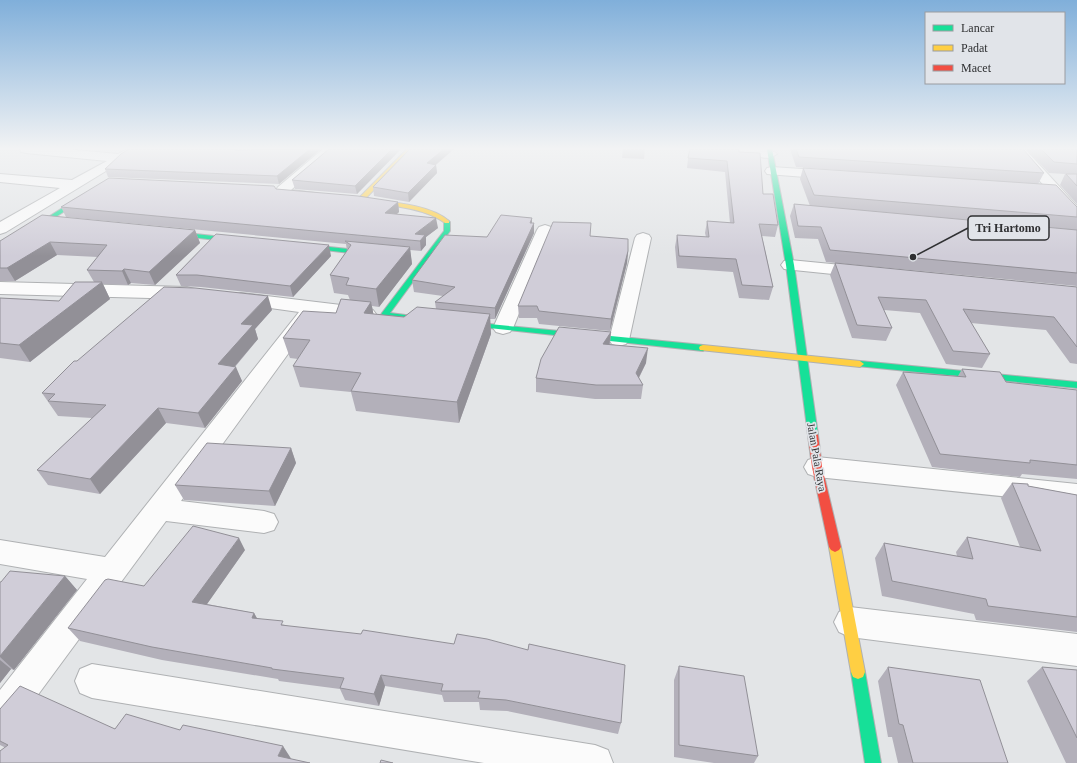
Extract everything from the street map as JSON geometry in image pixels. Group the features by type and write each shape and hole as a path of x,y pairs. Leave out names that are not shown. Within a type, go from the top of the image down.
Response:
{"street":[{"path":"70,185 74,185"},
{"path":"3,225 74,185"},
{"path":"286,185 279,190 284,194 321,197"},
{"path":"360,200 375,185"},
{"name":"Jalan Pala Raya","path":"775,185 790,265 816,467 828,515 850,622 874,763"},
{"path":"1033,189 1059,185 1076,213"},
{"path":"76,224 38,225 97,188"},
{"path":"344,198 401,205 422,210 447,220 447,231 423,259 385,315"},
{"path":"781,210 798,212"},
{"path":"503,328 545,230"},
{"path":"154,232 255,242"},
{"path":"200,254 216,238"},
{"path":"619,340 643,238"},
{"path":"294,246 388,255"},
{"path":"790,265 879,273"},
{"path":"162,292 178,276"},
{"path":"0,288 202,294"},
{"path":"225,297 424,320"},
{"path":"0,718 312,308"},
{"path":"448,322 803,359 1077,385"},
{"path":"816,467 1077,494"},
{"path":"158,509 264,522"},
{"path":"0,552 113,571"},
{"path":"850,622 1077,650"},
{"path":"92,680 595,763"}],"building":[{"path":"98,185 245,185 274,186 276,189 358,196 398,202 385,213 436,218 415,234 425,235 420,241 61,207"},
{"path":"340,185 356,185 355,186"},
{"path":"375,185 416,185 408,193 373,187"},
{"path":"730,185 762,185 763,194 773,194 778,225 759,224 773,287 742,285 736,259 679,256 677,235 709,237 707,221 734,223"},
{"path":"810,185 1056,185 1077,207 1077,217 814,195"},
{"path":"794,204 1077,230 1077,273 830,250 821,227 798,226"},
{"path":"42,215 195,230 149,272 124,269 122,271 87,270 107,245 50,242 7,268 0,268 0,241"},
{"path":"501,215 532,218 530,223 534,223 495,308 435,302 455,287 412,280 445,235 487,237"},
{"path":"553,222 591,223 590,236 628,239 628,251 611,319 539,311 537,306 518,306"},
{"path":"216,234 329,245 290,286 197,275 176,275"},
{"path":"345,241 410,247 376,289 346,285 349,278 330,275 351,245"},
{"path":"835,263 1077,287 1077,347 1054,317 963,309 990,354 953,351 926,300 878,297 892,328 857,325"},
{"path":"75,282 102,282 19,345 0,343 0,298 59,301"},
{"path":"164,287 195,288 268,296 241,324 253,325 218,364 236,367 198,413 158,408 90,479 37,470 106,405 48,401 55,394 42,393 74,361 77,361"},
{"path":"341,299 371,302 364,313 404,317 417,307 490,314 457,402 351,391 361,373 293,366 310,340 283,338 303,311 336,313"},
{"path":"559,327 611,332 603,344 648,348 636,373 643,385 596,385 536,378 541,359"},
{"path":"962,369 1000,372 1006,382 1077,390 1077,465 1030,460 1030,463 940,454 903,372 966,377"},
{"path":"207,443 291,448 269,491 175,485"},
{"path":"1012,483 1028,484 1028,486 1077,495 1077,617 988,606 986,599 892,581 884,543 973,559 967,537 1041,551"},
{"path":"193,526 239,538 192,602 254,613 252,618 283,621 281,625 361,634 363,630 454,644 457,634 487,639 528,650 529,644 625,665 621,723 506,700 478,698 480,691 441,691 443,684 381,675 374,694 340,688 344,678 272,669 152,647 68,628 105,580 108,579 144,586"},
{"path":"10,571 65,576 0,656 0,582"},
{"path":"679,666 744,676 758,756 679,745"},
{"path":"888,667 980,680 1008,763 913,763 903,725 899,724"},
{"path":"1042,667 1077,670 1077,738"},
{"path":"20,686 115,729 126,714 180,730 183,725 283,746 278,756 310,763 0,763 0,751 8,745 0,741 0,709"},
{"path":"381,760 393,763 380,763"}],"traffic: fast":[{"path":"775,185 790,265 813,435"},
{"path":"65,223 45,221 88,194"},
{"path":"413,318 385,315 447,231 447,222"},
{"path":"167,233 242,241"},
{"path":"301,246 376,254"},
{"path":"461,323 703,348"},
{"path":"860,364 1077,385"},
{"path":"858,672 873,763"}],"traffic: slow":[{"path":"375,185 360,200 392,204 432,213 442,217 447,222"},
{"path":"703,348 860,364"},
{"path":"835,547 858,672"}],"traffic: jam":[{"path":"813,435 817,467 835,547"}],"place":[{"name":"Tri Hartomo","path":"913,257"}]}
